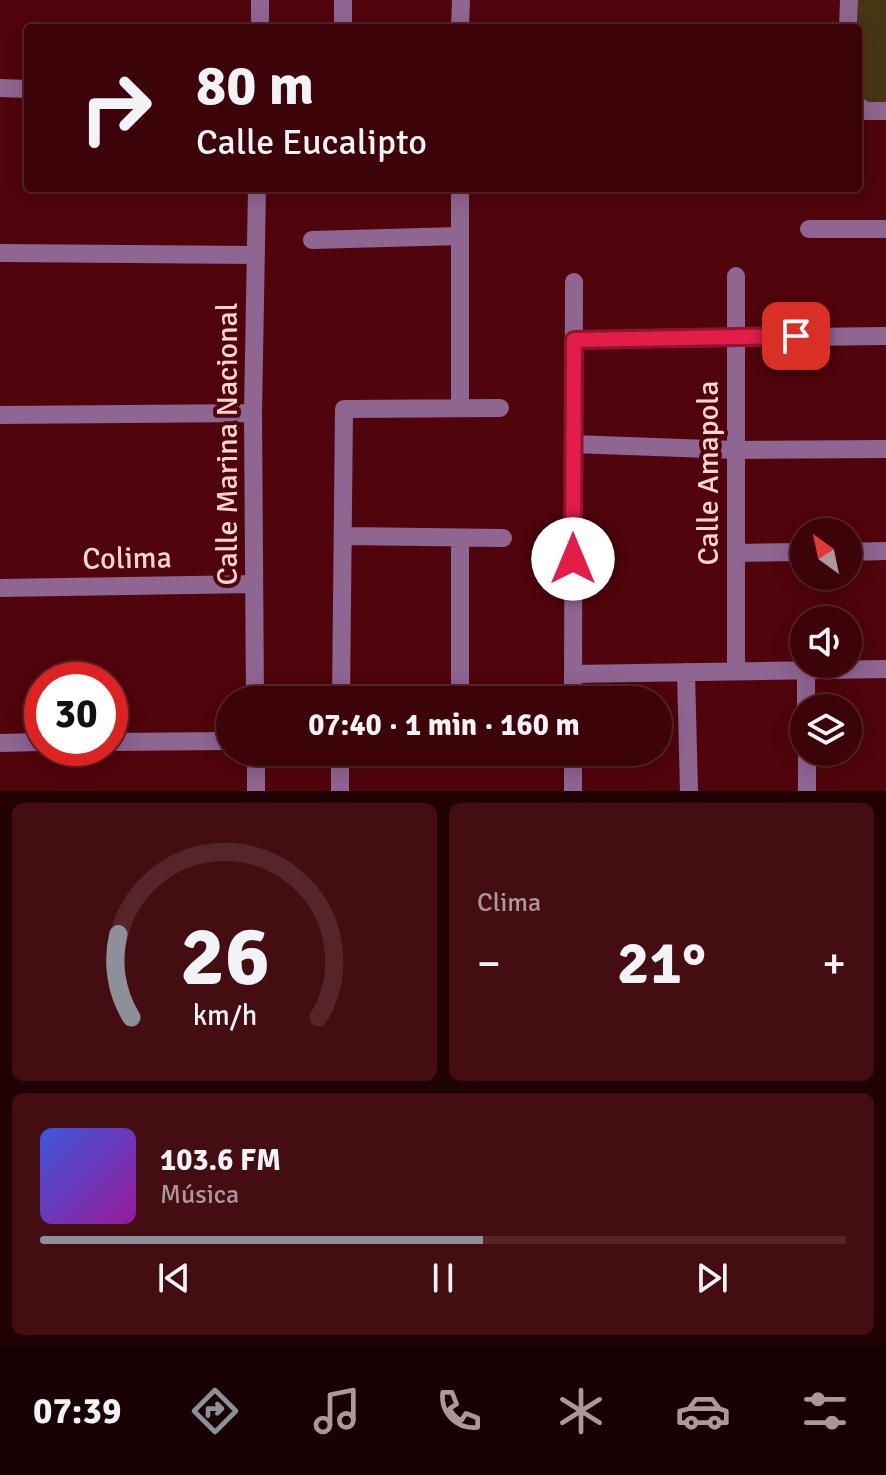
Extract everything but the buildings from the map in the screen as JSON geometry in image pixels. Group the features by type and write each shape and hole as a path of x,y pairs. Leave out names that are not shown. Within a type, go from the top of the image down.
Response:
{"street":[{"path":"260,0 260,24"},
{"path":"343,0 343,24"},
{"path":"460,24 461,0"},
{"path":"848,24 849,0"},
{"path":"0,88 24,89"},
{"path":"862,109 886,111"},
{"name":"Calle Marina Nacional","path":"255,686 253,413 257,192"},
{"path":"460,192 460,408"},
{"path":"809,229 886,229"},
{"path":"312,240 460,236"},
{"path":"0,253 256,255"},
{"name":"Calle Amapola","path":"736,276 736,670"},
{"path":"573,686 574,282"},
{"path":"574,340 886,336"},
{"path":"341,686 344,409 500,408"},
{"path":"0,415 253,413"},
{"path":"573,444 736,450 886,449"},
{"path":"345,536 503,538"},
{"path":"460,538 460,686"},
{"path":"862,552 886,551"},
{"path":"736,553 790,552"},
{"name":"Colima","path":"0,588 254,584"},
{"path":"862,669 886,669"},
{"path":"573,674 790,670"},
{"path":"686,672 689,791"},
{"path":"128,742 216,741"},
{"path":"0,743 24,742"},
{"path":"256,766 256,791"},
{"path":"340,766 340,791"},
{"path":"573,766 573,791"},
{"path":"807,766 807,791"}],"shaded area":[{"path":"858,0 886,0 886,102 862,102 862,24 858,24"}],"route":[{"path":"573,559 574,340 796,336"}]}
